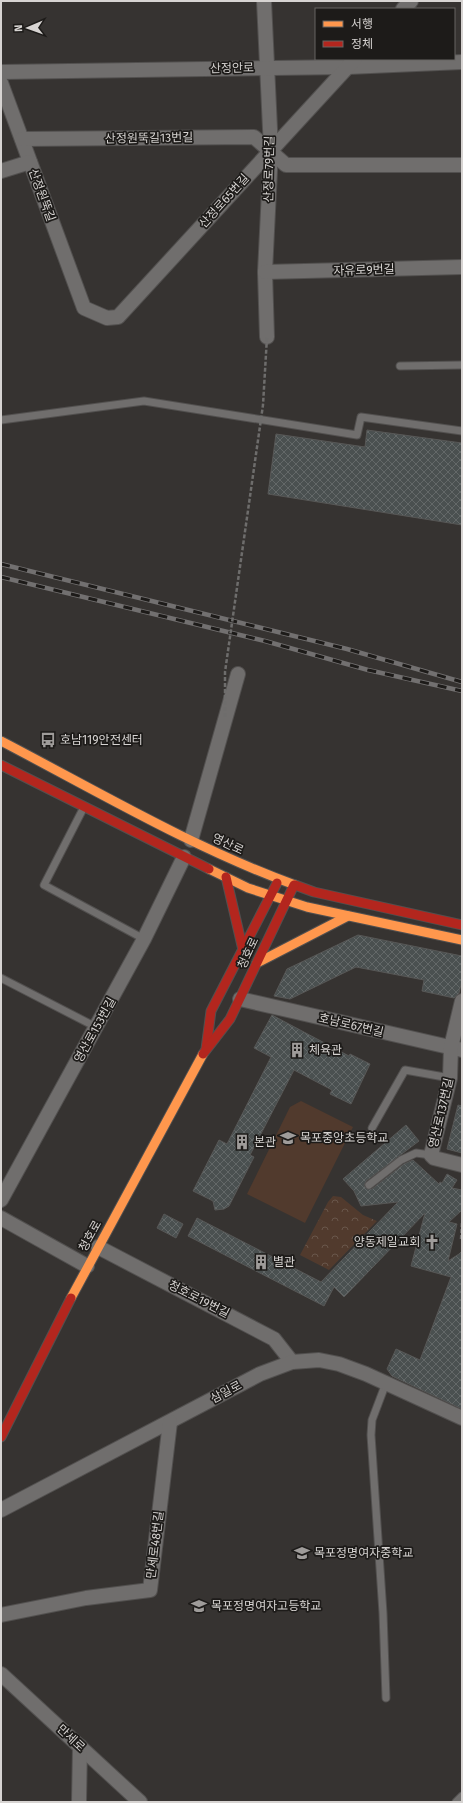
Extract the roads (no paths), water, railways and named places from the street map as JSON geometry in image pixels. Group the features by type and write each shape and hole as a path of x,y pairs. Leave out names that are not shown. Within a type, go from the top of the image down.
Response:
{"street":[{"name":"산정로79번길","path":"264,1 271,150 265,272 267,337"},
{"name":"산정안로","path":"1,72 266,68 351,63 462,62"},
{"name":"산정로65번길","path":"84,308 107,318 118,317 351,63"},
{"name":"산정원뚝길","path":"1,83 84,308"},
{"name":"산정원뚝길13번길","path":"22,140 254,137 271,150 286,165 462,165"},
{"path":"1,171 30,162"},
{"name":"자유로9번길","path":"265,272 462,267"},
{"path":"191,840 238,674"},
{"name":"영산로","path":"1,741 191,840 256,871 314,892 462,925"},
{"path":"1,765 248,888 307,907 462,940"},
{"name":"영산로153번길","path":"1,1200 144,939 184,857"},
{"path":"226,877 243,950"},
{"name":"청호로","path":"206,1049 211,1011 279,879"},
{"name":"청호로","path":"1,1437 87,1266 206,1049 230,1019 294,885"},
{"path":"257,964 348,916"},
{"name":"호남로67번길","path":"240,999 456,1049"},
{"name":"영산로137번길","path":"431,1155 456,1049 462,1001"},
{"path":"456,1049 462,1037"},
{"path":"431,1155 434,1158 462,1165"},
{"path":"1,1218 87,1266"},
{"name":"청호로19번길","path":"98,1247 274,1339 292,1362"},
{"name":"삼일로","path":"1,1510 260,1374 292,1362 320,1360 339,1364 386,1383 462,1418"},
{"name":"만세로48번길","path":"1,1615 86,1598 150,1590 170,1422"},
{"name":"만세로","path":"1,1674 140,1802"},
{"path":"79,1802 80,1746"}],"lane":[{"path":"400,366 462,365"},
{"path":"1,420 144,401 357,435 361,417 462,431"},
{"path":"84,807 44,884 144,939"},
{"path":"1,978 96,1027"},
{"path":"372,1128 405,1070 450,1078"},
{"name":"영산로137번길","path":"370,1185 402,1160 416,1152 431,1155"},
{"path":"386,1383 372,1420 371,1435 383,1613 386,1698"},
{"path":"456,1802 462,1796"}],"railway":[{"path":"1,564 347,649 462,682"},
{"path":"1,577 265,641 368,670 462,691"}],"place":[{"name":"호남119안전센터","path":"48,740"},
{"name":"체육관","path":"297,1050"},
{"name":"목포중앙초등학교","path":"288,1138"},
{"name":"본관","path":"242,1142"},
{"name":"양동제일교회","path":"432,1242"},
{"name":"별관","path":"261,1262"},
{"name":"목포정명여자중학교","path":"302,1553"},
{"name":"목포정명여자고등학교","path":"199,1606"}]}
